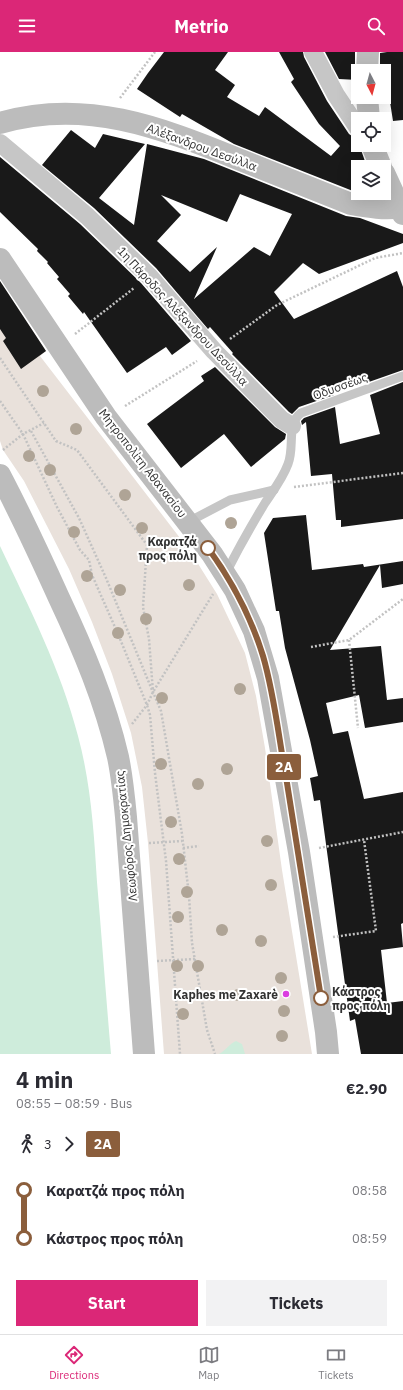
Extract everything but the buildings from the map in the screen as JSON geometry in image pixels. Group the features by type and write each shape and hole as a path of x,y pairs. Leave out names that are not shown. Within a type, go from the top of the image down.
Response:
{"main road":[{"path":"367,64 368,52"},
{"name":"Αλέξανδρου Δεσύλλα","path":"0,123 31,115 51,113 78,113 106,116 176,135 351,204 402,210"},
{"path":"391,187 402,210"},
{"name":"Μητροπολίτη Αθανασίου","path":"0,259 106,417 188,522 225,573 245,609 254,631 266,670 299,852 328,1054"},
{"name":"Λεωφόρος Δημοκρατίας","path":"0,475 43,562 75,632 97,686 114,740 122,779 126,817 144,1054"}],"street":[{"path":"313,52 336,95 351,118"},
{"name":"1η Πάροδος Αλέξανδρου Δεσύλλα","path":"0,144 87,216 149,276 214,351 282,420 292,426"}],"lane":[{"name":"Οδυσσέως","path":"292,426 296,417 301,414 403,376"},
{"path":"225,573 247,534 285,473 291,454 292,426"},
{"path":"188,522 230,500 274,490"}],"path":[{"path":"106,116 155,52"},
{"path":"106,417 214,351 277,305 375,258 403,253"},
{"path":"59,347 149,276"},
{"path":"0,358 56,441 77,450 147,545 143,607 149,639 153,692"},
{"path":"3,450 23,434 44,423"},
{"path":"31,430 79,518 106,578 161,710 183,848 189,896 192,943 207,1030 215,1054"},
{"path":"274,490 403,473"},
{"path":"129,727 147,705 153,692 225,573"},
{"path":"311,647 349,640 403,600"},
{"path":"349,640 358,728"},
{"path":"299,852 403,832"},
{"path":"312,940 376,931 364,840"},
{"path":"148,843 182,841"},
{"path":"183,848 199,846"},
{"path":"152,961 195,959"}],"shaded area":[{"path":"0,281 46,351 40,356 190,551 217,594 245,653 256,696 265,748 282,870 312,1054 164,1054 148,843 142,787 131,733 112,674 69,569 24,481 3,450 0,441"},
{"path":"0,546 44,639 63,687 78,736 86,772 93,827 111,1054 0,1054"},
{"path":"236,1041 242,1044 245,1054 219,1054 231,1044"}],"bus line":[{"name":"2Α","path":"208,548 225,573 245,609 254,631 268,678 299,852 321,998"}],"place":[{"name":"Καρατζά προς πόλη","path":"208,548"},
{"name":"Kaphes me Zaxarè","path":"286,994"},
{"name":"Κάστρος προς πόλη","path":"321,998"}]}
